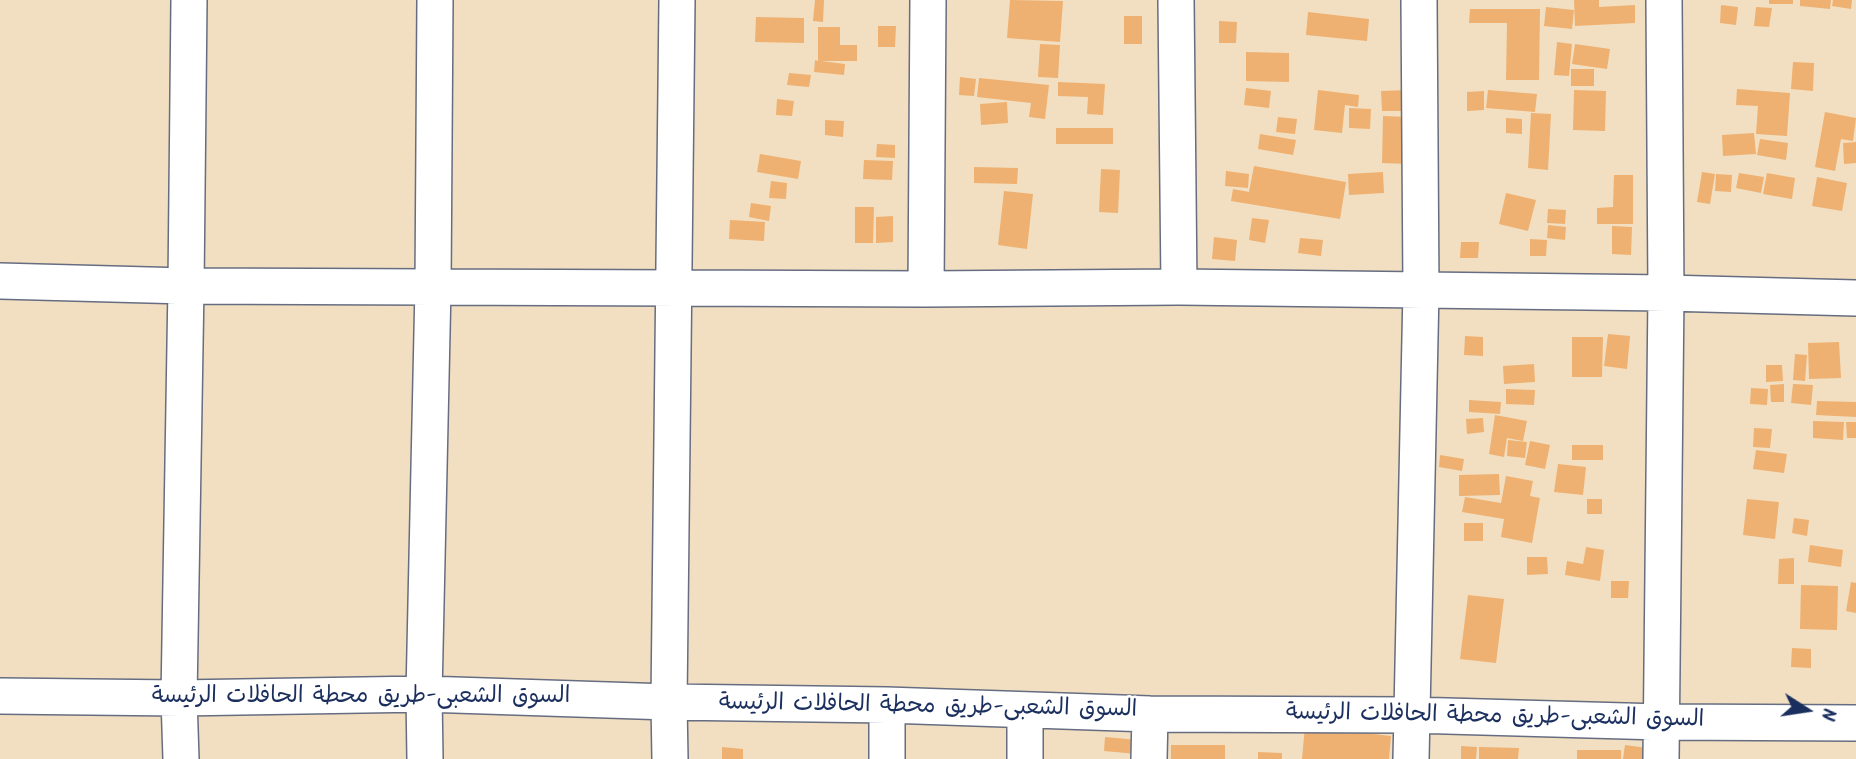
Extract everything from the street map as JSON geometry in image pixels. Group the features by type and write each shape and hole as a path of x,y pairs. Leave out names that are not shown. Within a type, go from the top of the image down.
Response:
{"street":[{"path":"181,759 179,698 188,0"},
{"path":"425,759 435,0"},
{"path":"670,759 677,0"},
{"path":"926,289 928,0"},
{"path":"1176,0 1179,287"},
{"path":"1411,759 1421,290 1419,0"},
{"path":"1661,759 1666,293 1664,0"},
{"path":"0,281 186,286 926,289 1179,287 1856,298"},
{"name":"السوق الشعبى-طريق محطة الحافلات الرئيسة","path":"0,696 179,698 424,694 1150,714 1411,715 1661,722 1856,723"},
{"path":"887,705 887,759"},
{"path":"1025,759 1026,711"},
{"path":"1149,759 1150,714"}],"building":[{"path":"815,0 824,0 823,22 813,21"},
{"path":"1010,0 1063,1 1060,42 1007,38"},
{"path":"1574,0 1599,0 1599,7 1635,5 1635,23 1575,26"},
{"path":"1769,0 1793,0 1793,4 1769,4"},
{"path":"1800,0 1831,0 1830,9 1800,6"},
{"path":"1833,0 1852,0 1851,9 1832,6"},
{"path":"1721,5 1738,7 1736,25 1720,23"},
{"path":"1546,7 1574,10 1572,29 1544,26"},
{"path":"1756,7 1772,8 1769,27 1754,26"},
{"path":"1470,9 1540,9 1539,80 1506,80 1507,23 1469,23"},
{"path":"1308,12 1369,19 1367,41 1306,35"},
{"path":"1124,16 1142,16 1142,44 1124,44"},
{"path":"756,17 804,18 804,43 755,42"},
{"path":"1219,21 1237,22 1236,43 1219,43"},
{"path":"878,26 896,26 895,47 878,47"},
{"path":"818,27 840,27 840,45 857,45 857,61 821,61 845,64 844,75 814,72 815,60 818,61"},
{"path":"1557,42 1572,44 1569,76 1554,75"},
{"path":"1040,44 1060,45 1058,78 1038,77"},
{"path":"1575,44 1610,49 1607,69 1572,64"},
{"path":"1246,52 1289,53 1289,82 1246,81"},
{"path":"1793,62 1814,63 1813,91 1791,89"},
{"path":"1571,69 1594,69 1594,86 1571,86"},
{"path":"789,73 811,75 809,87 787,85"},
{"path":"960,77 976,79 974,96 959,95"},
{"path":"979,78 1049,85 1045,119 1029,117 1031,103 977,97"},
{"path":"1058,82 1105,84 1103,115 1087,114 1088,97 1058,96"},
{"path":"1246,88 1271,91 1269,108 1244,105"},
{"path":"1737,89 1790,93 1787,136 1756,134 1758,106 1736,105"},
{"path":"1318,90 1359,95 1358,107 1345,105 1342,133 1314,130"},
{"path":"1408,90 1409,111 1382,111 1381,91"},
{"path":"1488,90 1537,94 1535,112 1486,108"},
{"path":"1574,90 1606,91 1605,131 1573,130"},
{"path":"1484,91 1484,110 1467,111 1467,92"},
{"path":"777,99 794,101 792,116 776,115"},
{"path":"1007,102 1008,123 981,125 980,104"},
{"path":"1349,108 1371,109 1370,129 1349,128"},
{"path":"1825,112 1856,118 1853,141 1841,139 1835,171 1815,167"},
{"path":"1531,113 1551,114 1548,170 1528,168"},
{"path":"1383,116 1409,117 1408,164 1382,163"},
{"path":"1278,117 1297,119 1295,134 1276,132"},
{"path":"1506,118 1522,119 1522,134 1506,133"},
{"path":"825,120 844,121 843,137 825,135"},
{"path":"1056,128 1113,128 1113,144 1056,144"},
{"path":"1754,133 1756,154 1723,156 1722,135"},
{"path":"1260,134 1296,140 1293,155 1258,149"},
{"path":"1760,139 1788,143 1786,160 1757,155"},
{"path":"1856,142 1856,163 1844,164 1843,143"},
{"path":"877,144 895,145 895,158 876,157"},
{"path":"760,154 801,161 798,179 757,172"},
{"path":"864,160 893,161 892,180 863,179"},
{"path":"1254,166 1346,182 1340,219 1231,201 1233,189 1249,192"},
{"path":"974,167 1018,168 1017,184 974,183"},
{"path":"1101,169 1120,170 1118,213 1099,212"},
{"path":"1226,171 1249,174 1248,188 1225,186"},
{"path":"1383,172 1384,193 1349,195 1348,174"},
{"path":"1702,172 1715,174 1710,204 1697,202"},
{"path":"1739,173 1764,177 1761,193 1736,188"},
{"path":"1767,173 1795,178 1792,199 1763,194"},
{"path":"1716,174 1732,175 1731,192 1715,191"},
{"path":"1614,175 1633,175 1633,224 1597,224 1597,208 1613,207"},
{"path":"1817,177 1847,183 1842,211 1812,206"},
{"path":"771,181 787,183 786,199 769,198"},
{"path":"1004,191 1033,194 1027,249 998,245"},
{"path":"1506,193 1536,200 1528,231 1499,224"},
{"path":"751,203 771,206 769,221 749,217"},
{"path":"855,207 874,207 873,243 855,243"},
{"path":"1548,209 1566,210 1565,224 1547,223"},
{"path":"893,216 893,242 876,243 876,217"},
{"path":"1252,218 1269,220 1265,243 1249,240"},
{"path":"730,220 765,222 764,241 729,239"},
{"path":"1548,225 1566,227 1565,240 1547,238"},
{"path":"1612,226 1632,227 1631,255 1612,254"},
{"path":"1214,237 1237,240 1235,261 1212,259"},
{"path":"1300,238 1323,240 1321,256 1298,253"},
{"path":"1530,239 1547,240 1546,256 1530,256"},
{"path":"1461,242 1479,242 1478,258 1460,258"},
{"path":"1608,334 1630,336 1627,369 1604,366"},
{"path":"1465,336 1483,337 1483,356 1464,355"},
{"path":"1572,337 1603,337 1602,377 1572,377"},
{"path":"1839,342 1841,378 1809,379 1808,343"},
{"path":"1795,354 1807,355 1805,381 1793,380"},
{"path":"1534,364 1535,382 1504,384 1503,366"},
{"path":"1766,365 1782,365 1783,381 1766,382"},
{"path":"1784,384 1784,402 1771,402 1770,385"},
{"path":"1793,384 1813,385 1811,405 1791,403"},
{"path":"1751,388 1768,389 1767,405 1750,404"},
{"path":"1506,389 1535,390 1534,405 1506,404"},
{"path":"1469,400 1501,402 1500,414 1469,412"},
{"path":"1817,401 1856,402 1856,417 1816,415"},
{"path":"1495,415 1527,421 1523,441 1507,438 1504,457 1489,454"},
{"path":"1483,418 1484,432 1467,434 1466,419"},
{"path":"1813,421 1844,422 1843,440 1813,438"},
{"path":"1846,422 1856,422 1856,438 1847,438"},
{"path":"1754,428 1772,429 1770,448 1753,447"},
{"path":"1508,440 1527,442 1525,458 1507,456"},
{"path":"1530,441 1550,445 1545,469 1525,465"},
{"path":"1572,445 1603,445 1603,460 1572,460"},
{"path":"1756,450 1787,454 1784,473 1753,469"},
{"path":"1440,455 1464,459 1462,471 1439,467"},
{"path":"1558,464 1586,467 1583,495 1554,492"},
{"path":"1499,474 1500,495 1459,496 1459,475"},
{"path":"1506,476 1533,481 1530,496 1540,498 1532,543 1501,537 1504,519 1462,512 1465,497 1501,503"},
{"path":"1587,499 1602,499 1602,514 1587,514"},
{"path":"1747,499 1779,502 1775,539 1743,535"},
{"path":"1794,518 1809,520 1807,536 1792,533"},
{"path":"1464,523 1483,523 1483,541 1464,541"},
{"path":"1810,545 1843,550 1841,567 1808,562"},
{"path":"1586,547 1604,550 1600,581 1565,575 1567,561 1583,564"},
{"path":"1527,557 1547,557 1548,574 1527,575"},
{"path":"1794,558 1794,584 1778,584 1779,559"},
{"path":"1611,581 1629,581 1628,598 1611,598"},
{"path":"1851,582 1856,583 1856,613 1846,611"},
{"path":"1801,585 1838,586 1837,630 1800,629"},
{"path":"1468,595 1504,599 1496,663 1460,659"},
{"path":"1792,648 1811,649 1811,668 1791,667"},
{"path":"1305,726 1391,736 1389,759 1302,759"},
{"path":"1105,737 1138,740 1137,754 1104,751"},
{"path":"1171,745 1225,745 1225,759 1171,759"},
{"path":"1625,745 1647,748 1645,759 1623,759"},
{"path":"1461,746 1477,747 1476,759 1461,759"},
{"path":"722,747 743,749 743,759 722,759"},
{"path":"1479,747 1519,748 1518,759 1479,759"},
{"path":"1577,750 1621,750 1621,759 1577,759"},
{"path":"1258,752 1282,753 1282,759 1258,759"}]}
